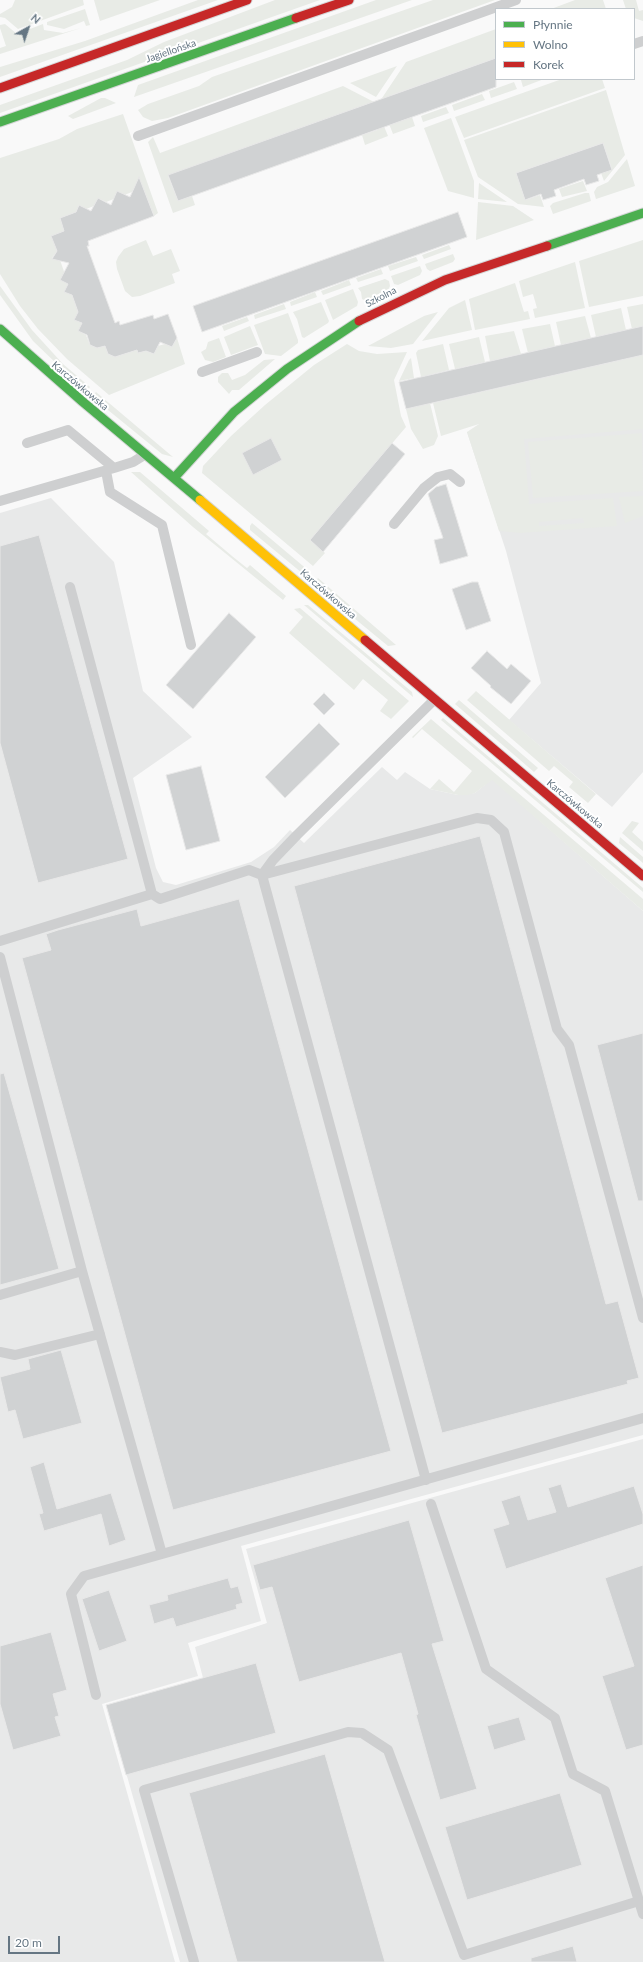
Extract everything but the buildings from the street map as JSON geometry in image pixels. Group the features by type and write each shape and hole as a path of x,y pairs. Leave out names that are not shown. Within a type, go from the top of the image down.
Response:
{"street":[{"path":"0,88 247,0"},
{"name":"Jagiellońska","path":"0,122 349,0"},
{"name":"Szkolna","path":"174,478 234,412 287,369 356,322 444,280 643,212"},
{"name":"Karczówkowska","path":"0,329 33,359 643,876"}],"lane":[{"path":"138,136 516,0"},
{"path":"202,372 257,352"},
{"path":"27,443 68,430 110,470 110,492 162,526 191,645"},
{"path":"0,501 110,470 133,462 146,454"},
{"path":"394,524 424,488 438,477 450,474 460,482"},
{"path":"70,587 152,894 160,899 249,870 262,876 477,818 492,820 504,832 558,1029 569,1045 643,1318"},
{"path":"426,1480 262,876 273,860 297,835 434,700"},
{"path":"0,941 152,894"},
{"path":"0,957 82,1271 162,1554"},
{"path":"0,1295 82,1271"},
{"path":"0,1352 14,1356 100,1334"},
{"path":"96,1695 71,1594 84,1576 643,1418"},
{"path":"431,1504 486,1669 555,1718 573,1774 605,1791 643,1914"},
{"path":"194,1962 144,1790 348,1732 362,1733 388,1750 464,1955 639,1901"}],"shaded area":[{"path":"15,0 83,0 84,5 18,29 5,18 0,17 0,14 12,7"},
{"path":"94,0 160,0 100,21"},
{"path":"198,0 218,0 0,77 0,67 85,41"},
{"path":"275,0 320,0 0,113 0,105 127,60 164,42"},
{"path":"376,0 412,0 134,97 138,85"},
{"path":"433,0 495,0 168,118 152,121 143,117 138,110 148,104 199,86 212,77"},
{"path":"575,0 603,0 606,8 554,8"},
{"path":"623,0 636,0 639,11 643,10 643,21 635,18 635,8 626,8"},
{"path":"85,9 90,25 86,26 84,21 64,29 47,25 47,22"},
{"path":"5,24 17,34 43,24 44,30 63,33 81,28 0,54 0,48 6,46 0,25"},
{"path":"495,29 495,58 392,95 401,121 412,117 415,126 393,134 380,101 406,62"},
{"path":"397,66 376,97 350,83"},
{"path":"521,80 541,80 523,87"},
{"path":"559,80 602,80 605,88 464,138 455,117"},
{"path":"514,82 517,89 491,98 489,91"},
{"path":"343,86 374,102 388,136 365,145 362,135 377,130 368,104 168,176 178,201 192,196 195,205 173,213 148,142 153,137 160,153"},
{"path":"606,90 625,155 604,181 601,173 612,169 603,143 516,173 525,200 540,195 544,207 518,204 478,177 464,140"},
{"path":"482,94 485,100 454,111 452,105"},
{"path":"101,98 105,98 116,103 73,119 68,116"},
{"path":"446,107 449,113 423,122 421,116"},
{"path":"123,114 158,213 154,216 143,188 136,185 132,192 106,202 98,198 94,206 86,209 79,205 76,212 60,218 64,231 52,236 57,251 52,258 60,260 78,312 75,320 82,323 79,331 86,335 90,345 97,348 105,346 108,354 115,357 137,350 138,353 146,351 154,354 158,346 165,344 172,347 177,338 185,364 109,395 67,359 38,329 20,306 0,274 0,158 59,139 77,129"},
{"path":"451,118 474,181 474,198 448,191 424,128"},
{"path":"627,159 635,186 596,199 594,192 597,187 608,182"},
{"path":"583,181 587,191 562,197 559,189"},
{"path":"479,183 507,202 478,199"},
{"path":"589,193 591,201 553,214 550,206 553,203"},
{"path":"478,202 513,206 534,220 476,240"},
{"path":"146,240 153,256 171,249 180,271 172,274 175,283 140,296 132,297 125,291 116,262 124,249"},
{"path":"643,240 643,296 589,307 579,261"},
{"path":"449,245 451,249 424,259 422,255"},
{"path":"453,254 455,259 453,262 430,271 427,269 425,264"},
{"path":"416,257 418,261 390,271 388,266"},
{"path":"575,262 585,308 535,318 533,309 537,308 533,294 523,297 519,281"},
{"path":"420,266 422,271 420,275 398,285 394,284 391,276"},
{"path":"381,269 383,274 358,282 356,278"},
{"path":"385,279 389,281 390,286 388,290 366,301 362,299 361,292 358,288"},
{"path":"349,280 351,285 323,295 321,291"},
{"path":"515,283 524,312 528,311 530,319 475,330 469,299"},
{"path":"0,286 32,330 63,364 90,387 86,392 33,341 0,295"},
{"path":"353,289 358,302 357,306 333,320 325,300"},
{"path":"315,292 317,297 291,306 290,302"},
{"path":"465,300 472,330 422,341 449,308"},
{"path":"321,302 329,321 328,323 304,338 302,337 297,319 293,312"},
{"path":"284,304 286,309 255,319 254,315"},
{"path":"643,304 643,326 632,329 627,307"},
{"path":"621,308 626,330 596,337 591,315"},
{"path":"438,312 413,344 391,348 368,346 424,316"},
{"path":"288,313 298,343 281,356 265,354 254,325"},
{"path":"585,316 591,338 561,345 556,322"},
{"path":"247,317 249,321 224,331 222,326"},
{"path":"550,324 555,346 528,353 522,329"},
{"path":"250,326 258,345 231,355 224,337"},
{"path":"514,331 521,354 490,361 485,336"},
{"path":"479,337 485,362 455,369 449,344"},
{"path":"219,338 226,357 213,362 205,360 201,352 206,349 208,342"},
{"path":"347,344 359,351 377,354 407,352 394,380 401,416 406,427 310,540 325,553 313,566 202,473 203,466 231,436 265,405 314,365"},
{"path":"443,344 449,370 421,377 416,353 418,350"},
{"path":"643,355 643,429 524,439 529,504 613,498 617,526 520,533 499,531 467,432 479,424 441,436 433,403","holes":["583,518 584,523 539,526 539,522"]},
{"path":"411,358 414,378 399,381 409,360"},
{"path":"275,359 239,390 232,390 229,394 218,382 218,377 222,373 228,373 232,380 245,375 264,360"},
{"path":"96,392 173,457 162,454 92,397"},
{"path":"430,403 438,436 434,445 423,449 411,429 406,409"},
{"path":"643,410 643,772 612,807 509,720 541,683 506,551 467,432"},
{"path":"642,433 643,491 533,498 528,442"},
{"path":"131,472 140,472 209,531 206,534 247,568 250,565 286,596 283,600 193,527"},
{"path":"643,496 643,516 625,523 619,497"},
{"path":"51,498 114,562 143,691 192,737 133,778 156,868 163,882 176,885 251,862 274,847 290,830 304,843 382,767 397,780 405,772 430,789 458,795 475,793 492,779 643,911 643,1435 241,1546 261,1621 188,1643 198,1676 102,1704 175,1962 0,1962 0,513"},
{"path":"252,523 309,571 302,573 250,530"},
{"path":"318,578 396,645 388,646 315,586 315,582"},
{"path":"304,605 308,605 412,692 413,697"},
{"path":"300,608 409,701 391,719 380,711 388,700 363,679 354,690 289,633 303,617 294,609"},
{"path":"476,691 596,794 588,803 569,787 573,782 554,766 549,771 467,700"},
{"path":"459,700 538,768 534,772 455,704"},
{"path":"443,718 643,888 643,892 441,720"},
{"path":"431,719 643,899 643,911 492,780 475,793 468,795 458,795 430,789 439,779 454,792 472,771 422,729 413,738 412,737"},
{"path":"632,821 639,823 632,832 643,842 643,851 622,833"},
{"path":"620,837 643,857 643,863 619,843"},
{"path":"643,1439 643,1962 180,1962 107,1706 203,1678 195,1647 267,1623 246,1549"}],"traffic: fast":[{"path":"0,122 296,18"},
{"path":"547,246 643,213"},
{"path":"174,478 234,412 287,369 359,321"},
{"path":"0,329 83,402 200,500"}],"traffic: slow":[{"path":"200,500 365,640"}],"traffic: jam":[{"path":"0,88 247,0"},
{"path":"296,18 349,0"},
{"path":"359,321 445,280 547,246"},
{"path":"365,640 643,876"}]}
